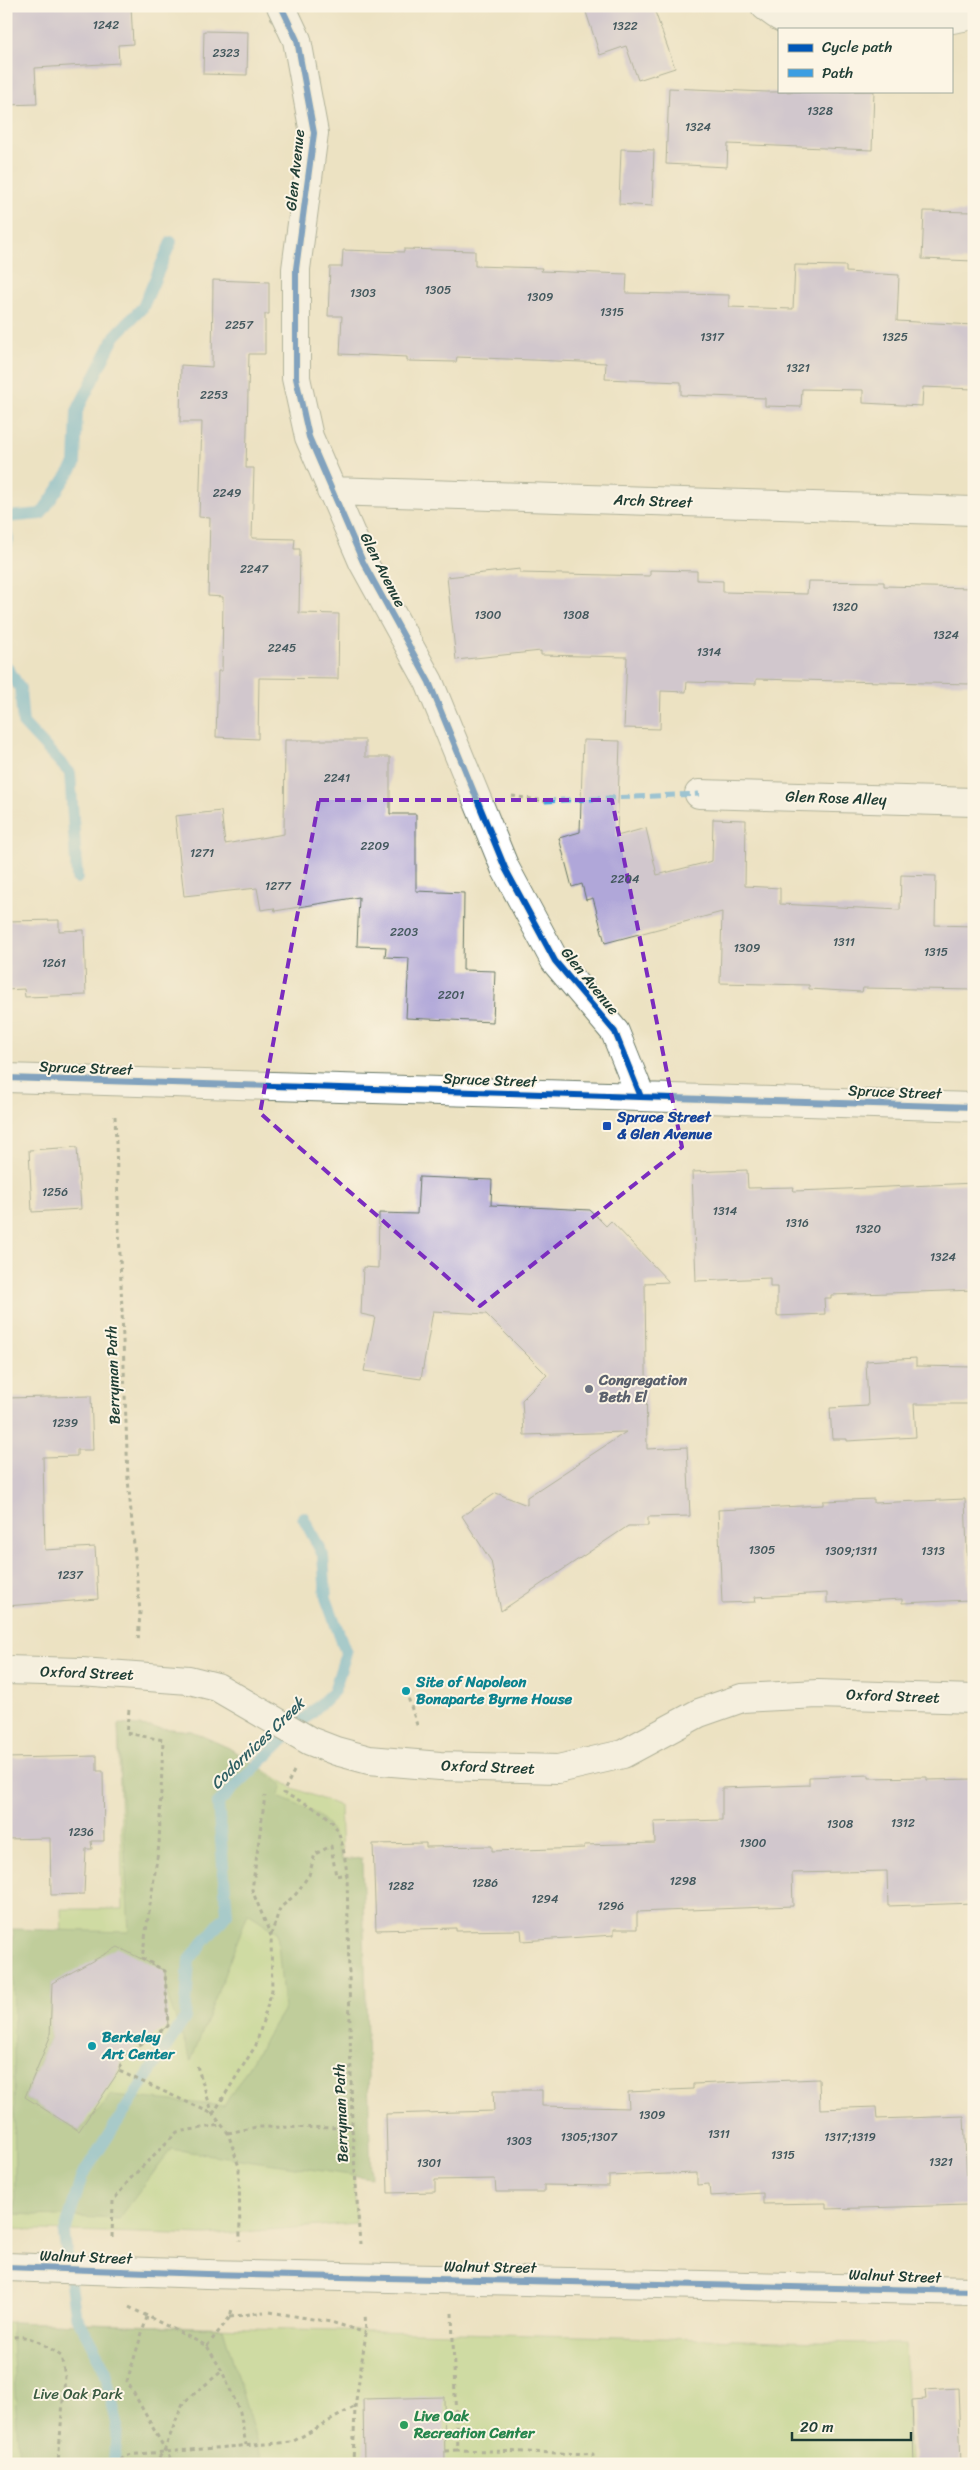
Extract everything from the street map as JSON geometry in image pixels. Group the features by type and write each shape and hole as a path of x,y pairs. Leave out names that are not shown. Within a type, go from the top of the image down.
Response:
{"street":[{"name":"Glen Avenue","path":"281,6 297,40 314,133 296,268 296,378 309,437 363,562 429,682 505,868 555,961 615,1032 641,1097"},
{"path":"765,6 784,19 806,23 936,22 974,14"},
{"name":"Arch Street","path":"332,491 974,511"},
{"name":"Glen Rose Alley","path":"699,794 974,802"},
{"name":"Spruce Street","path":"6,1078 974,1107"},
{"name":"Oxford Street","path":"6,1670 136,1675 190,1680 217,1687 303,1737 336,1751 369,1760 440,1766 558,1768 623,1754 699,1713 742,1698 818,1694 974,1699"},
{"name":"Walnut Street","path":"6,2267 207,2274 974,2291"}],"path":[{"path":"126,1724 126,1734 163,1740 159,1844 142,1958 165,1971 168,2026 123,2056 119,2071 213,2114"},
{"path":"265,1796 252,1890 271,1936"},
{"path":"213,2114 256,2045 272,1990 271,1936 280,1908 296,1894 309,1874 315,1854 331,1846 336,1876 346,1874"},
{"path":"197,2066 213,2114 228,2133 239,2167 240,2222"},
{"path":"113,2201 130,2179 177,2132 221,2125"},
{"path":"228,2133 257,2127 352,2128"},
{"path":"451,2278 457,2450"},
{"path":"126,2306 208,2346 222,2371 240,2412 246,2445"},
{"path":"208,2346 230,2317 268,2312 331,2322 366,2332"},
{"path":"146,2317 127,2381 173,2464"},
{"path":"6,2339 12,2336 39,2341 61,2356 66,2376 58,2464"},
{"path":"154,2464 164,2450 183,2403 222,2371"},
{"path":"114,2464 126,2455 164,2450 292,2442 355,2407"},
{"path":"444,2451 593,2454 593,2464"}],"highlighted area":[{"path":"319,800 612,800 682,1147 480,1306 260,1113"}],"green space":[{"path":"118,1724 191,1731 229,1748 293,1788 340,1806 356,2223 206,2235 6,2229 6,1965 63,1966 61,1909 123,1909"},
{"path":"118,1724 191,1731 229,1748 283,1785 278,1797 320,1818 332,1834 342,1860 362,1858 371,2178 171,2149 119,2219 15,2214 13,1929 129,1932","holes":["248,1913 277,1932 284,2009 224,2106 112,2095 79,2131 25,2097 50,2037 52,1983 119,1949 164,1987 191,2061"]},
{"name":"Live Oak Park","path":"6,2322 905,2344 910,2464 6,2464"},
{"path":"11,2322 223,2328 263,2464 19,2464"}],"building":[{"path":"8,6 131,6 133,44 118,45 119,63 35,68 37,104 6,105"},
{"path":"584,6 653,6 675,68 638,80 626,46 600,55"},
{"path":"204,31 248,32 247,75 203,74"},
{"path":"669,88 767,92 874,92 872,150 728,144 727,167 666,164"},
{"path":"621,149 654,150 652,206 619,204"},
{"path":"924,211 974,212 974,261 922,259"},
{"path":"404,249 475,251 475,266 542,268 541,271 627,274 626,293 729,295 729,307 793,309 795,265 846,266 846,272 899,275 897,321 974,325 974,389 923,387 922,406 863,403 863,390 802,389 801,407 765,406 765,398 681,395 681,382 605,379 606,363 457,357 456,362 407,361 407,357 340,354 342,316 328,316 330,267 342,267 343,250 404,252"},
{"path":"213,280 269,282 269,314 265,314 265,354 249,354 246,468 254,468 252,538 295,539 294,549 300,549 299,613 339,614 338,679 259,678 258,739 216,737 218,671 222,671 223,597 208,596 210,518 199,517 202,422 180,422 181,365 212,367"},
{"path":"520,569 520,573 650,576 650,570 697,571 697,580 723,581 723,592 807,594 808,581 884,582 884,586 972,588 970,684 756,679 756,684 687,682 686,692 661,691 660,729 624,728 627,657 541,655 541,651 456,660 447,577"},
{"path":"285,740 365,740 365,757 390,757 390,814 416,814 416,891 464,893 463,970 495,971 493,1022 406,1018 409,958 385,957 386,947 357,946 359,897 275,911 274,908 261,910 257,888 184,896 175,816 221,811 225,844 284,834"},
{"path":"583,740 620,741 617,836 646,828 657,875 712,861 713,819 746,820 745,886 780,888 780,904 900,910 901,875 936,876 935,925 974,926 974,990 863,988 862,992 809,989 809,985 720,983 722,912 605,943 593,898 586,900 582,884 572,887 559,838 580,832"},
{"path":"59,920 59,931 84,930 86,995 25,997 24,989 6,990 6,921"},
{"path":"77,1147 81,1209 32,1212 29,1150"},
{"path":"747,1170 748,1188 794,1187 793,1191 974,1183 974,1290 831,1295 831,1298 824,1298 825,1314 777,1316 777,1287 770,1287 770,1278 696,1281 692,1172"},
{"name":"Congregation Beth El","path":"419,1177 492,1180 491,1205 590,1210 606,1226 611,1221 669,1282 645,1283 647,1449 687,1447 690,1516 648,1517 648,1526 628,1526 501,1611 491,1561 462,1516 496,1493 527,1505 527,1497 626,1432 524,1435 522,1400 547,1375 486,1314 433,1311 421,1379 364,1371 375,1317 361,1314 363,1267 378,1268 379,1213 417,1214"},
{"path":"916,1358 916,1366 974,1367 974,1404 914,1404 916,1437 847,1441 847,1439 832,1439 830,1408 868,1406 866,1361"},
{"path":"91,1396 93,1450 77,1450 77,1456 43,1457 45,1550 95,1547 98,1599 6,1606 6,1398"},
{"path":"874,1499 874,1503 965,1499 969,1600 902,1603 902,1599 827,1603 827,1593 755,1597 756,1602 722,1603 718,1510 823,1505 823,1501"},
{"path":"97,1756 97,1771 103,1771 104,1841 91,1841 92,1849 86,1849 84,1894 51,1895 50,1838 6,1839 6,1758"},
{"path":"869,1775 869,1778 927,1777 927,1780 974,1779 974,1903 888,1906 887,1871 792,1873 793,1906 637,1912 637,1929 614,1929 614,1935 522,1941 521,1930 456,1931 456,1928 376,1930 373,1844 426,1843 426,1847 492,1846 492,1851 584,1848 584,1845 655,1843 654,1822 722,1820 722,1788 809,1785 809,1777"},
{"name":"Berkeley Art Center","path":"118,1947 165,1971 168,2026 123,2056 119,2071 79,2131 25,2097 50,2037 52,1983"},
{"path":"819,2079 820,2109 876,2107 877,2119 964,2116 968,2205 826,2209 826,2203 763,2204 763,2193 710,2196 709,2184 697,2185 697,2173 609,2176 609,2186 544,2185 544,2192 496,2192 495,2179 435,2180 435,2192 388,2193 386,2114 494,2111 493,2090 542,2090 542,2106 629,2108 628,2092 693,2089 693,2084"},
{"path":"958,2388 961,2464 914,2464 912,2400 926,2399 925,2390"},
{"name":"Live Oak Recreation Center","path":"444,2397 445,2464 364,2464 363,2399"}],"waterway":[{"name":"Codornices Creek","path":"6,517 41,514 75,464 77,411 115,336 143,307 171,242"},
{"name":"Codornices Creek","path":"6,530 8,539 6,546"},
{"name":"Codornices Creek","path":"6,666 20,688 23,723 70,773 77,878"},
{"name":"Codornices Creek","path":"115,2464 117,2423 104,2367 75,2313 64,2235 82,2176 185,2018 189,1960 227,1914 218,1803 334,1691 346,1653 326,1598 323,1555 303,1517"}],"marked path":[{"path":"545,801 699,794"}],"cycle path":[{"path":"281,6 297,40 314,133 296,269 296,378 309,437 363,562 429,682 505,868 555,961 615,1032 641,1097"},
{"path":"6,1078 974,1107"},
{"path":"6,2267 207,2274 974,2291"}],"place":[{"name":"Spruce Street & Glen Avenue","path":"607,1126"},
{"name":"Congregation Beth El","path":"589,1389"},
{"name":"Site of Napoleon Bonaparte Byrne House","path":"406,1691"},
{"name":"Berkeley Art Center","path":"92,2046"},
{"name":"Live Oak Recreation Center","path":"404,2425"}]}
